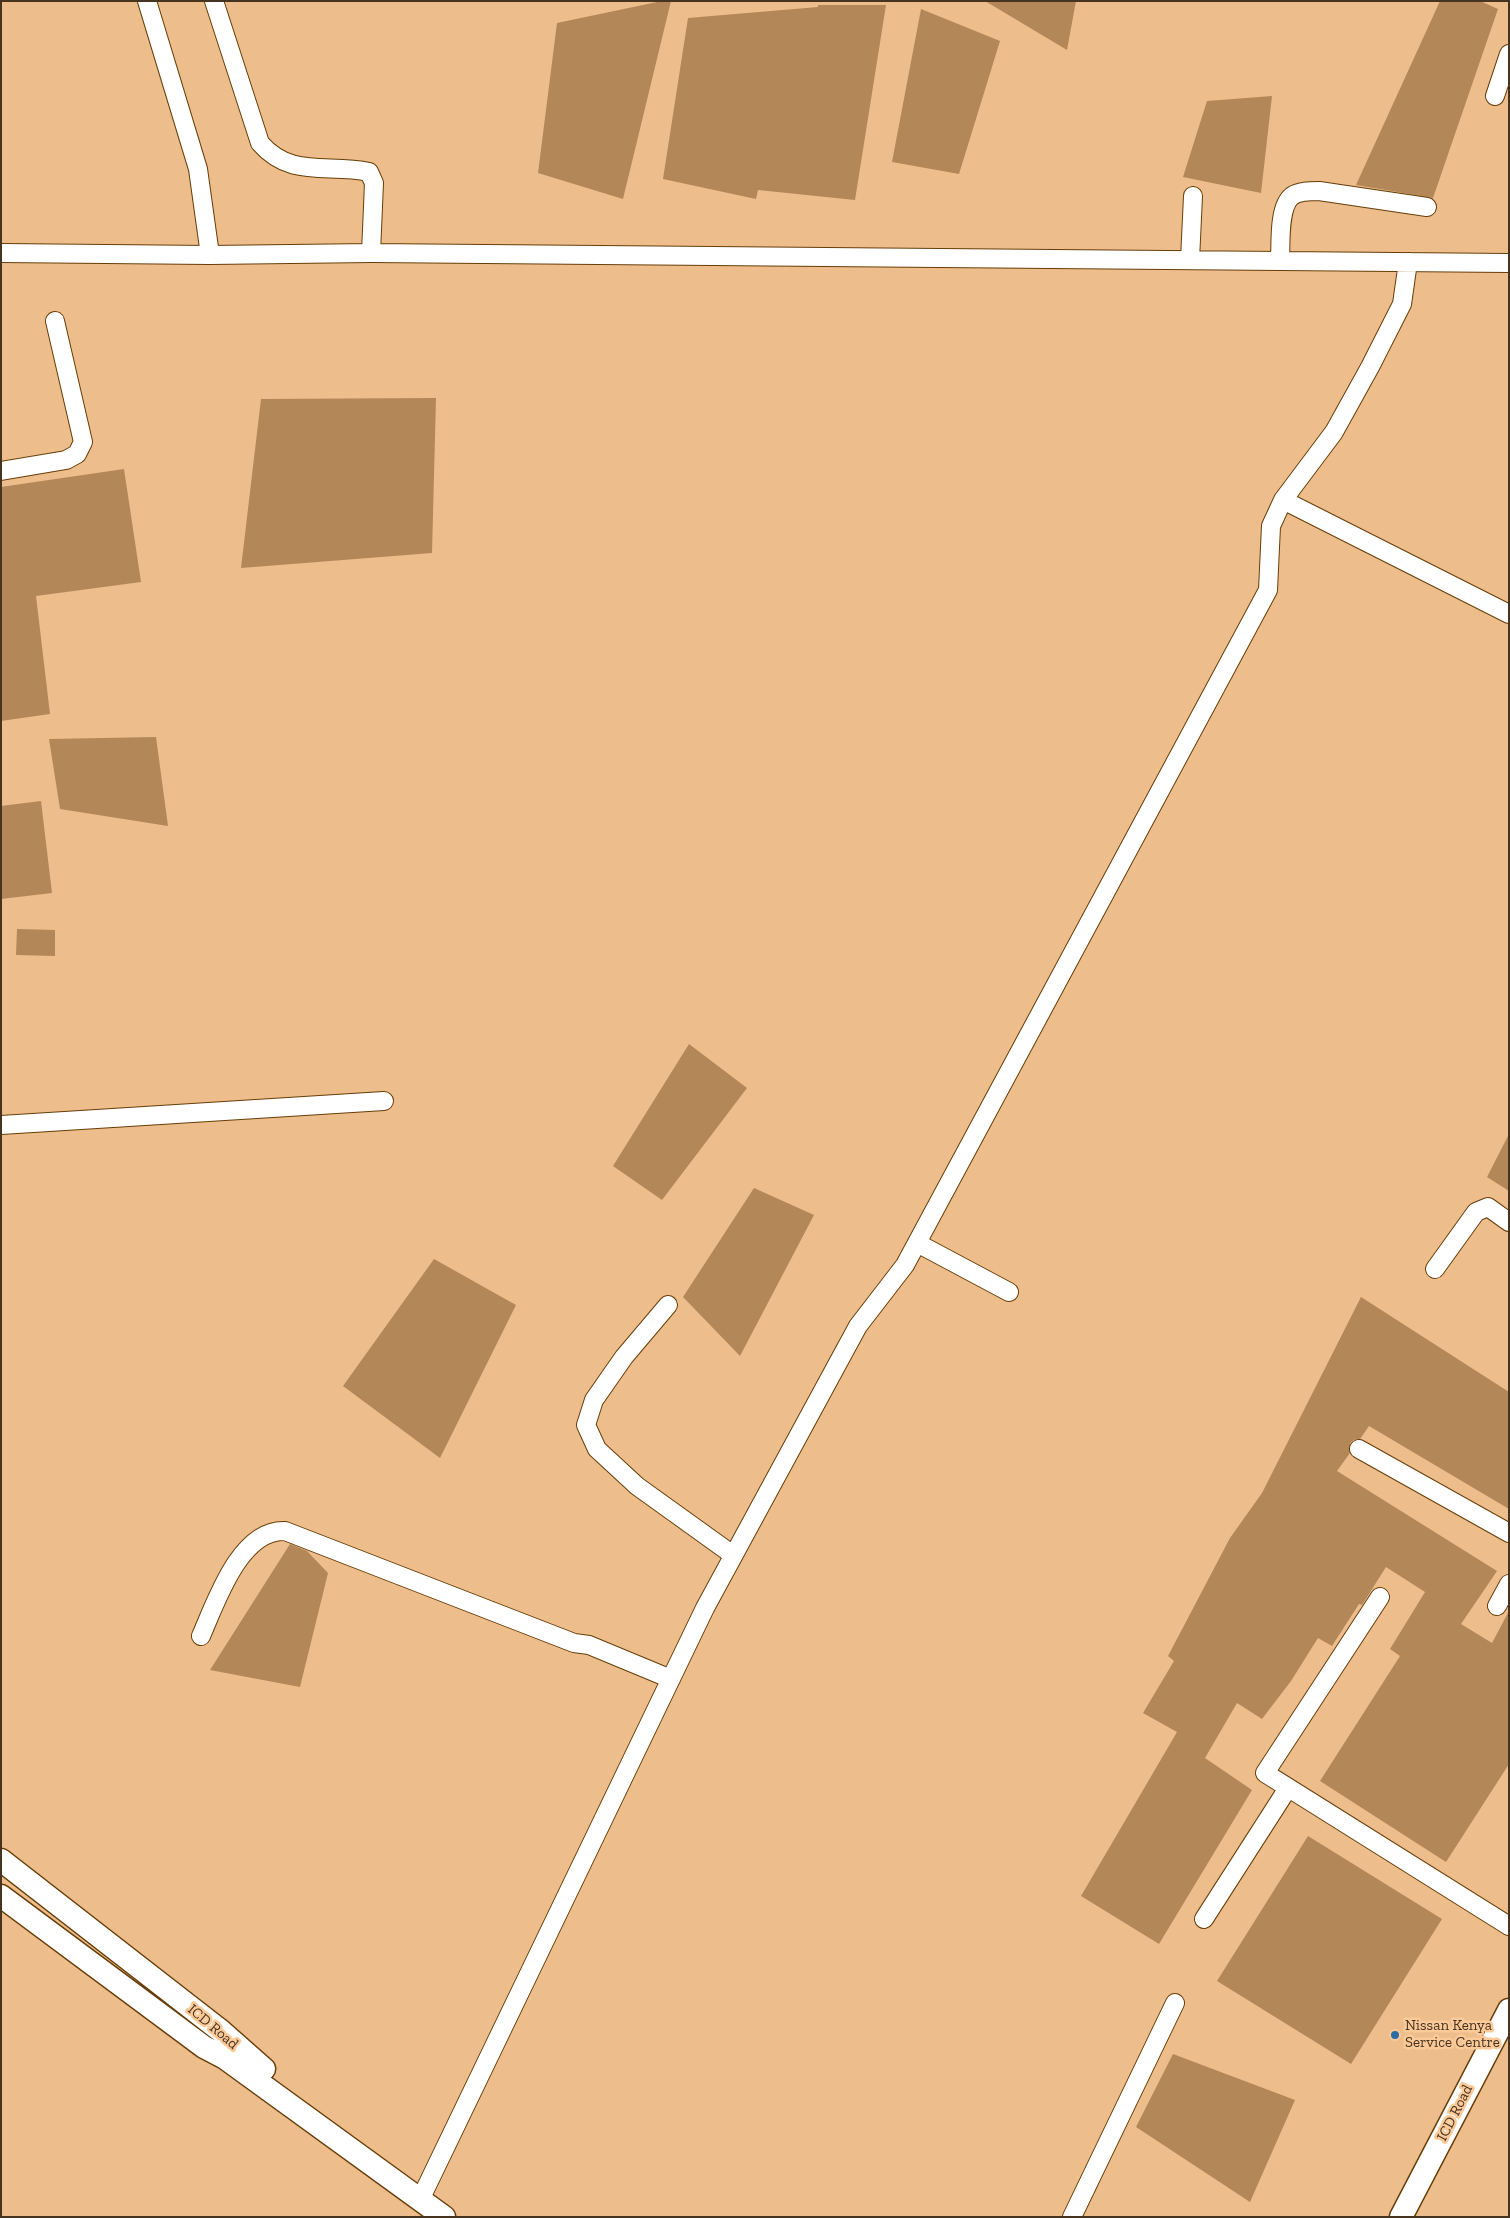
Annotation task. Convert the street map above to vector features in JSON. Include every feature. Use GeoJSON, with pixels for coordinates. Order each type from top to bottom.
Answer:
{"type":"FeatureCollection","features":[{"type":"Feature","properties":{"kind":"main road","name":"ICD Road"},"geometry":{"type":"LineString","coordinates":[[1,1860],[221,2031],[235,2045],[420,2200]]}},
{"type":"Feature","properties":{"kind":"main road","name":"ICD Road"},"geometry":{"type":"LineString","coordinates":[[1,1896],[204,2048],[225,2058],[444,2217]]}},
{"type":"Feature","properties":{"kind":"main road","name":"ICD Road"},"geometry":{"type":"LineString","coordinates":[[1401,2217],[1509,2010]]}},
{"type":"Feature","properties":{"kind":"lane"},"geometry":{"type":"LineString","coordinates":[[147,1],[198,169],[210,255]]}},
{"type":"Feature","properties":{"kind":"lane"},"geometry":{"type":"LineString","coordinates":[[214,1],[260,143],[269,153],[294,166],[356,169],[369,172],[374,183],[371,253]]}},
{"type":"Feature","properties":{"kind":"lane"},"geometry":{"type":"LineString","coordinates":[[1495,96],[1509,54]]}},
{"type":"Feature","properties":{"kind":"lane"},"geometry":{"type":"LineString","coordinates":[[1280,261],[1282,211],[1291,197],[1304,192],[1319,191],[1427,208]]}},
{"type":"Feature","properties":{"kind":"lane"},"geometry":{"type":"LineString","coordinates":[[1190,260],[1193,196]]}},
{"type":"Feature","properties":{"kind":"lane"},"geometry":{"type":"LineString","coordinates":[[1,253],[210,255],[371,253],[1509,263]]}},
{"type":"Feature","properties":{"kind":"lane"},"geometry":{"type":"LineString","coordinates":[[420,2200],[671,1679],[733,1555],[858,1326],[905,1265],[1268,590],[1271,526],[1283,500],[1334,432],[1370,367],[1402,304],[1408,262]]}},
{"type":"Feature","properties":{"kind":"lane"},"geometry":{"type":"LineString","coordinates":[[1,471],[66,460],[77,454],[83,442],[55,321]]}},
{"type":"Feature","properties":{"kind":"lane"},"geometry":{"type":"LineString","coordinates":[[1283,500],[1509,614]]}},
{"type":"Feature","properties":{"kind":"lane"},"geometry":{"type":"LineString","coordinates":[[1,1125],[384,1101]]}},
{"type":"Feature","properties":{"kind":"lane"},"geometry":{"type":"LineString","coordinates":[[1435,1269],[1476,1212],[1488,1208],[1509,1222]]}},
{"type":"Feature","properties":{"kind":"lane"},"geometry":{"type":"LineString","coordinates":[[917,1243],[1009,1292]]}},
{"type":"Feature","properties":{"kind":"lane"},"geometry":{"type":"LineString","coordinates":[[668,1305],[624,1358],[594,1400],[586,1425],[597,1449],[637,1486],[733,1555]]}},
{"type":"Feature","properties":{"kind":"lane"},"geometry":{"type":"LineString","coordinates":[[1360,1449],[1509,1534]]}},
{"type":"Feature","properties":{"kind":"lane"},"geometry":{"type":"LineString","coordinates":[[201,1636],[236,1563],[252,1542],[276,1531],[285,1531],[574,1643],[589,1645],[671,1679]]}},
{"type":"Feature","properties":{"kind":"lane"},"geometry":{"type":"LineString","coordinates":[[1497,1606],[1509,1584]]}},
{"type":"Feature","properties":{"kind":"lane"},"geometry":{"type":"LineString","coordinates":[[1380,1597],[1265,1773],[1509,1926]]}},
{"type":"Feature","properties":{"kind":"lane"},"geometry":{"type":"LineString","coordinates":[[1204,1919],[1288,1788]]}},
{"type":"Feature","properties":{"kind":"lane"},"geometry":{"type":"LineString","coordinates":[[1072,2217],[1175,2002]]}},
{"type":"Feature","properties":{"kind":"building"},"geometry":{"type":"Polygon","coordinates":[[[662,1],[671,1],[623,199],[538,173],[557,23],[662,1]]]}},
{"type":"Feature","properties":{"kind":"building"},"geometry":{"type":"Polygon","coordinates":[[[985,1],[1076,1],[1067,50],[985,1]]]}},
{"type":"Feature","properties":{"kind":"building"},"geometry":{"type":"Polygon","coordinates":[[[1440,1],[1480,1],[1498,9],[1433,198],[1356,185],[1440,1]]]}},
{"type":"Feature","properties":{"kind":"building"},"geometry":{"type":"Polygon","coordinates":[[[818,5],[886,5],[855,200],[758,190],[756,199],[663,179],[688,18],[818,7],[818,5]]]}},
{"type":"Feature","properties":{"kind":"building"},"geometry":{"type":"Polygon","coordinates":[[[921,9],[1000,41],[959,174],[892,162],[921,9]]]}},
{"type":"Feature","properties":{"kind":"building"},"geometry":{"type":"Polygon","coordinates":[[[1272,96],[1261,193],[1183,177],[1207,101],[1272,96]]]}},
{"type":"Feature","properties":{"kind":"building"},"geometry":{"type":"Polygon","coordinates":[[[436,398],[432,553],[241,568],[261,399],[436,398]]]}},
{"type":"Feature","properties":{"kind":"building"},"geometry":{"type":"Polygon","coordinates":[[[124,469],[141,582],[36,596],[50,714],[1,721],[1,487],[124,469]]]}},
{"type":"Feature","properties":{"kind":"building"},"geometry":{"type":"Polygon","coordinates":[[[156,737],[168,826],[60,809],[49,739],[156,737]]]}},
{"type":"Feature","properties":{"kind":"building"},"geometry":{"type":"Polygon","coordinates":[[[41,801],[52,893],[1,899],[1,806],[41,801]]]}},
{"type":"Feature","properties":{"kind":"building"},"geometry":{"type":"Polygon","coordinates":[[[17,929],[55,930],[55,956],[16,955],[17,929]]]}},
{"type":"Feature","properties":{"kind":"building"},"geometry":{"type":"Polygon","coordinates":[[[689,1044],[747,1088],[662,1200],[613,1166],[689,1044]]]}},
{"type":"Feature","properties":{"kind":"building"},"geometry":{"type":"Polygon","coordinates":[[[1509,1134],[1509,1191],[1487,1177],[1509,1134]]]}},
{"type":"Feature","properties":{"kind":"building"},"geometry":{"type":"Polygon","coordinates":[[[754,1188],[814,1215],[740,1356],[683,1297],[754,1188]]]}},
{"type":"Feature","properties":{"kind":"building"},"geometry":{"type":"Polygon","coordinates":[[[434,1259],[516,1305],[440,1458],[343,1386],[434,1259]]]}},
{"type":"Feature","properties":{"kind":"building"},"geometry":{"type":"Polygon","coordinates":[[[1361,1297],[1509,1392],[1509,1509],[1369,1426],[1360,1439],[1350,1443],[1350,1453],[1337,1471],[1497,1571],[1461,1624],[1492,1643],[1509,1611],[1509,1764],[1446,1862],[1320,1781],[1400,1656],[1390,1649],[1425,1592],[1386,1567],[1362,1605],[1359,1604],[1332,1646],[1318,1638],[1291,1681],[1262,1719],[1237,1703],[1205,1758],[1252,1790],[1159,1944],[1081,1896],[1177,1732],[1143,1713],[1174,1661],[1168,1656],[1230,1538],[1262,1493],[1361,1297]]]}},
{"type":"Feature","properties":{"kind":"building"},"geometry":{"type":"Polygon","coordinates":[[[290,1544],[307,1551],[328,1573],[300,1687],[210,1670],[290,1544]]]}},
{"type":"Feature","properties":{"kind":"building"},"geometry":{"type":"Polygon","coordinates":[[[1308,1836],[1442,1919],[1351,2064],[1217,1981],[1308,1836]]]}},
{"type":"Feature","properties":{"kind":"building"},"geometry":{"type":"Polygon","coordinates":[[[1173,2054],[1295,2100],[1250,2202],[1136,2127],[1173,2054]]]}},
{"type":"Feature","properties":{"kind":"place","name":"Nissan Kenya Service Centre"},"geometry":{"type":"Point","coordinates":[1395,2035]}}]}
